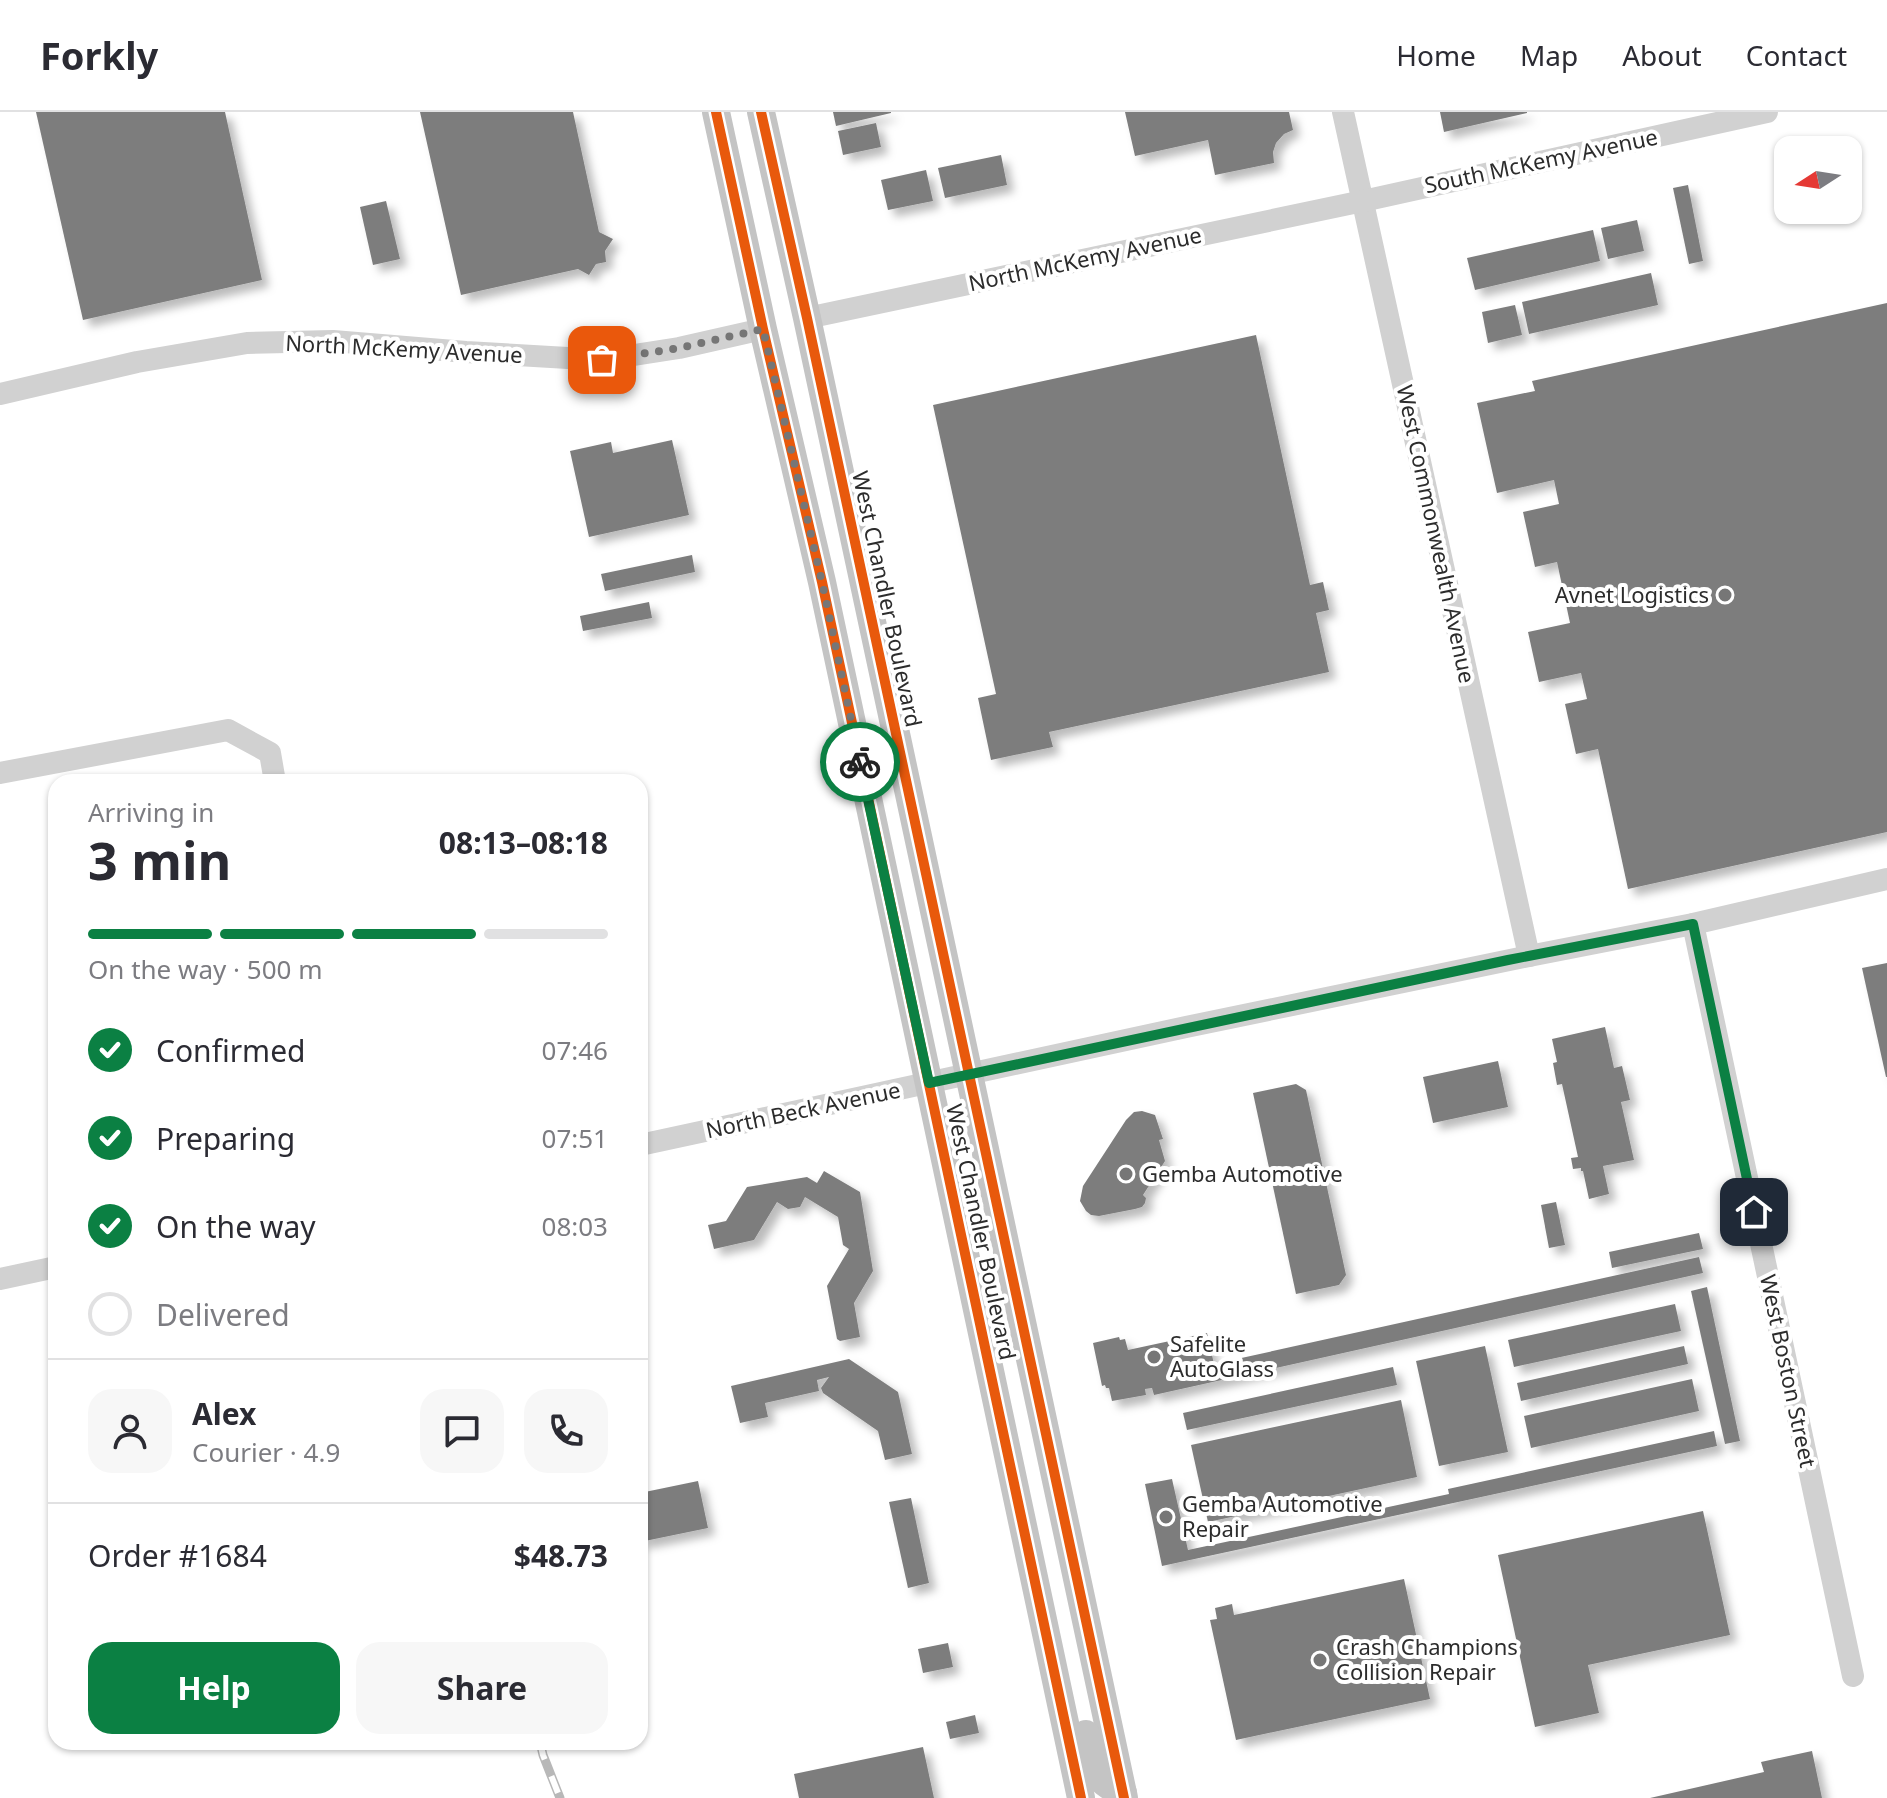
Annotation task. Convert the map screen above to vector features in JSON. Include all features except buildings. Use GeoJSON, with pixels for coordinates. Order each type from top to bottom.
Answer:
{"type":"FeatureCollection","features":[{"type":"Feature","properties":{"kind":"main road","name":"West Chandler Boulevard"},"geometry":{"type":"LineString","coordinates":[[716,112],[822,582],[1081,1798]]}},
{"type":"Feature","properties":{"kind":"main road","name":"West Chandler Boulevard"},"geometry":{"type":"LineString","coordinates":[[761,112],[1123,1796]]}},
{"type":"Feature","properties":{"kind":"main road"},"geometry":{"type":"LineString","coordinates":[[1052,1663],[1076,1685],[1093,1764],[1100,1780],[1123,1796]]}},
{"type":"Feature","properties":{"kind":"street","name":"West Commonwealth Avenue"},"geometry":{"type":"LineString","coordinates":[[1343,112],[1529,956]]}},
{"type":"Feature","properties":{"kind":"street","name":"South McKemy Avenue"},"geometry":{"type":"LineString","coordinates":[[1363,201],[1767,112]]}},
{"type":"Feature","properties":{"kind":"street","name":"North McKemy Avenue"},"geometry":{"type":"LineString","coordinates":[[807,318],[1363,201]]}},
{"type":"Feature","properties":{"kind":"street","name":"North McKemy Avenue"},"geometry":{"type":"LineString","coordinates":[[0,394],[137,362],[247,343],[333,341],[602,360],[679,348],[763,329]]}},
{"type":"Feature","properties":{"kind":"street"},"geometry":{"type":"LineString","coordinates":[[0,773],[228,730],[270,753],[274,774]]}},
{"type":"Feature","properties":{"kind":"street","name":"North Beck Avenue"},"geometry":{"type":"LineString","coordinates":[[648,1143],[1693,924],[1887,879]]}},
{"type":"Feature","properties":{"kind":"street","name":"West Boston Street"},"geometry":{"type":"LineString","coordinates":[[1693,924],[1853,1676]]}},
{"type":"Feature","properties":{"kind":"street"},"geometry":{"type":"LineString","coordinates":[[0,1279],[48,1269]]}},
{"type":"Feature","properties":{"kind":"railway"},"geometry":{"type":"LineString","coordinates":[[542,1750],[560,1798]]}},
{"type":"Feature","properties":{"kind":"cycle path"},"geometry":{"type":"LineString","coordinates":[[716,112],[822,582],[1081,1798]]}},
{"type":"Feature","properties":{"kind":"cycle path"},"geometry":{"type":"LineString","coordinates":[[761,112],[1124,1798]]}},
{"type":"Feature","properties":{"kind":"way so far"},"geometry":{"type":"LineString","coordinates":[[602,360],[679,348],[763,329],[860,762]]}},
{"type":"Feature","properties":{"kind":"place","name":"Avnet Logistics"},"geometry":{"type":"Point","coordinates":[1725,595]}},
{"type":"Feature","properties":{"kind":"place","name":"Gemba Automotive"},"geometry":{"type":"Point","coordinates":[1126,1174]}},
{"type":"Feature","properties":{"kind":"place","name":"Safelite AutoGlass"},"geometry":{"type":"Point","coordinates":[1154,1357]}},
{"type":"Feature","properties":{"kind":"place","name":"Gemba Automotive Repair"},"geometry":{"type":"Point","coordinates":[1166,1517]}},
{"type":"Feature","properties":{"kind":"place","name":"Crash Champions Collision Repair"},"geometry":{"type":"Point","coordinates":[1320,1660]}},
{"type":"Feature","properties":{"kind":"route"},"geometry":{"type":"LineString","coordinates":[[860,762],[929,1083],[1186,1027],[1693,924],[1754,1212]]}}]}
